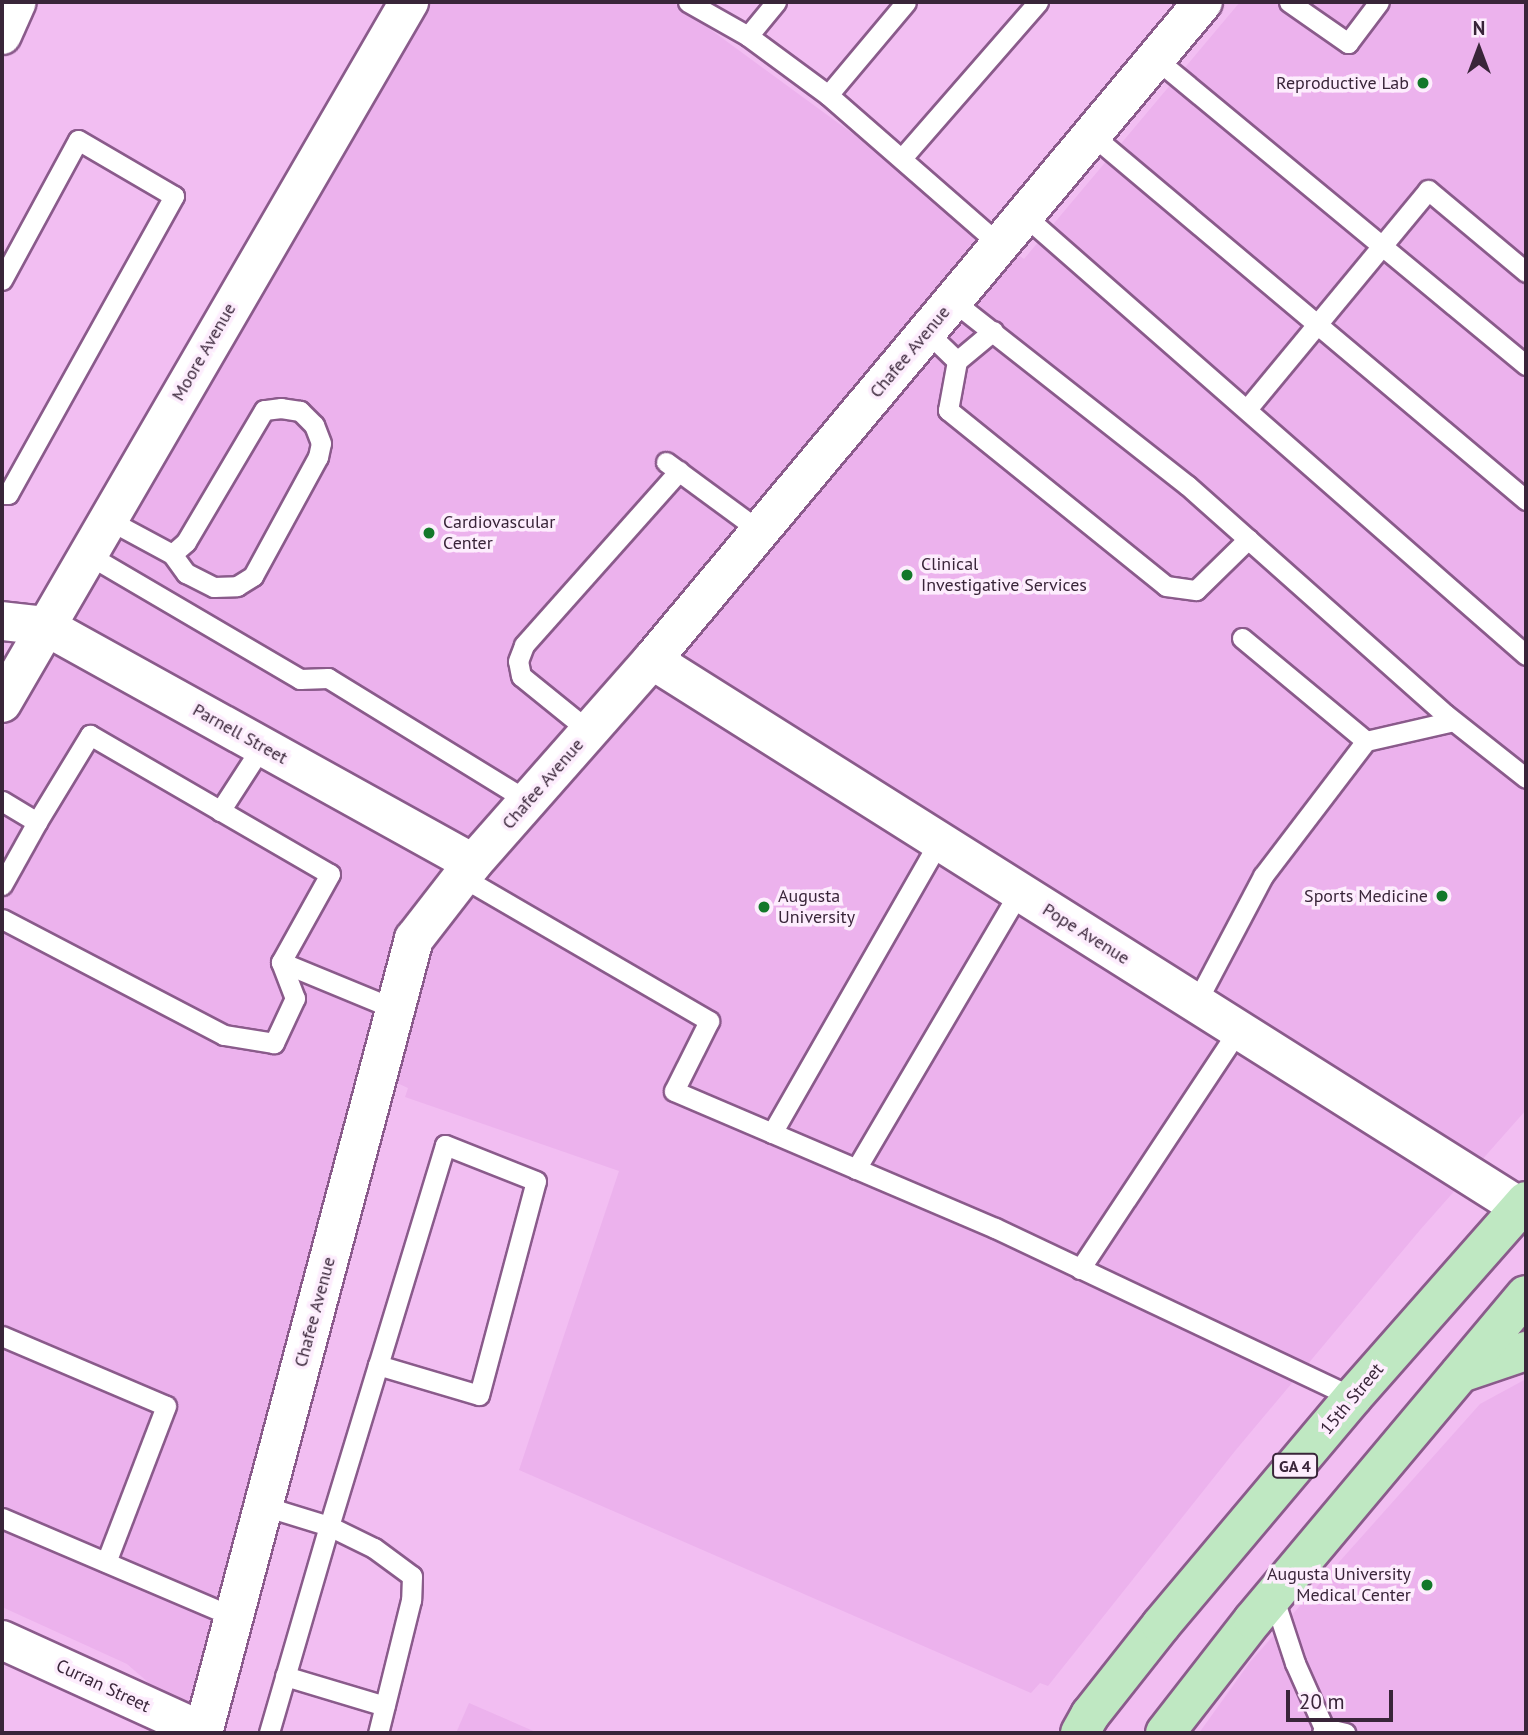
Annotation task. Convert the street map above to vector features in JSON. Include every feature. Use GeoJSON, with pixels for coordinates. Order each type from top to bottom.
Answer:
{"type":"FeatureCollection","features":[{"type":"Feature","properties":{"kind":"main road","name":"15th Street"},"geometry":{"type":"LineString","coordinates":[[1080,1733],[1090,1715],[1161,1625],[1353,1397],[1524,1206]]}},
{"type":"Feature","properties":{"kind":"main road"},"geometry":{"type":"LineString","coordinates":[[1165,1733],[1273,1596],[1526,1294]]}},
{"type":"Feature","properties":{"kind":"main road"},"geometry":{"type":"LineString","coordinates":[[1459,1374],[1526,1351]]}},
{"type":"Feature","properties":{"kind":"street","name":"Moore Avenue"},"geometry":{"type":"LineString","coordinates":[[2,703],[409,2]]}},
{"type":"Feature","properties":{"kind":"street","name":"Chafee Avenue"},"geometry":{"type":"LineString","coordinates":[[204,1732],[414,939],[468,870],[652,660],[1203,2]]}},
{"type":"Feature","properties":{"kind":"street","name":"Parnell Street"},"geometry":{"type":"LineString","coordinates":[[2,621],[45,626],[262,746],[468,870]]}},
{"type":"Feature","properties":{"kind":"street","name":"Pope Avenue"},"geometry":{"type":"LineString","coordinates":[[652,660],[1238,1030],[1524,1206]]}},
{"type":"Feature","properties":{"kind":"street","name":"Curran Street"},"geometry":{"type":"LineString","coordinates":[[2,1640],[204,1732]]}},
{"type":"Feature","properties":{"kind":"lane"},"geometry":{"type":"LineString","coordinates":[[688,2],[748,36],[828,95],[1000,245]]}},
{"type":"Feature","properties":{"kind":"lane"},"geometry":{"type":"LineString","coordinates":[[828,95],[906,2]]}},
{"type":"Feature","properties":{"kind":"lane"},"geometry":{"type":"LineString","coordinates":[[902,159],[1038,2]]}},
{"type":"Feature","properties":{"kind":"lane"},"geometry":{"type":"LineString","coordinates":[[1289,2],[1348,43],[1379,2]]}},
{"type":"Feature","properties":{"kind":"lane"},"geometry":{"type":"LineString","coordinates":[[748,36],[774,3]]}},
{"type":"Feature","properties":{"kind":"lane"},"geometry":{"type":"LineString","coordinates":[[1156,59],[1526,365]]}},
{"type":"Feature","properties":{"kind":"lane"},"geometry":{"type":"LineString","coordinates":[[1092,135],[1526,500]]}},
{"type":"Feature","properties":{"kind":"lane"},"geometry":{"type":"LineString","coordinates":[[2,280],[78,140],[174,196],[8,494],[2,494]]}},
{"type":"Feature","properties":{"kind":"lane"},"geometry":{"type":"LineString","coordinates":[[1247,409],[1428,190],[1526,272]]}},
{"type":"Feature","properties":{"kind":"lane"},"geometry":{"type":"LineString","coordinates":[[1025,216],[1526,655]]}},
{"type":"Feature","properties":{"kind":"lane"},"geometry":{"type":"LineString","coordinates":[[953,301],[1186,485],[1453,721],[1526,778]]}},
{"type":"Feature","properties":{"kind":"lane"},"geometry":{"type":"LineString","coordinates":[[993,331],[957,362],[948,410],[1166,586],[1196,590],[1248,539]]}},
{"type":"Feature","properties":{"kind":"lane"},"geometry":{"type":"LineString","coordinates":[[927,332],[957,362]]}},
{"type":"Feature","properties":{"kind":"lane"},"geometry":{"type":"LineString","coordinates":[[107,519],[172,554],[186,573],[214,587],[237,586],[253,576],[318,457],[321,443],[314,425],[300,411],[281,408],[264,410],[186,542],[172,554]]}},
{"type":"Feature","properties":{"kind":"lane"},"geometry":{"type":"LineString","coordinates":[[589,731],[521,676],[518,661],[524,645],[672,467],[760,531]]}},
{"type":"Feature","properties":{"kind":"lane"},"geometry":{"type":"LineString","coordinates":[[87,554],[300,679],[328,678],[528,801]]}},
{"type":"Feature","properties":{"kind":"lane"},"geometry":{"type":"LineString","coordinates":[[1242,638],[1366,741]]}},
{"type":"Feature","properties":{"kind":"lane"},"geometry":{"type":"LineString","coordinates":[[1196,1003],[1263,876],[1366,741],[1453,721]]}},
{"type":"Feature","properties":{"kind":"lane"},"geometry":{"type":"LineString","coordinates":[[2,885],[90,735],[330,874],[281,962]]}},
{"type":"Feature","properties":{"kind":"lane"},"geometry":{"type":"LineString","coordinates":[[220,811],[262,746]]}},
{"type":"Feature","properties":{"kind":"lane"},"geometry":{"type":"LineString","coordinates":[[2,801],[37,822]]}},
{"type":"Feature","properties":{"kind":"lane"},"geometry":{"type":"LineString","coordinates":[[772,1133],[939,841]]}},
{"type":"Feature","properties":{"kind":"lane"},"geometry":{"type":"LineString","coordinates":[[468,870],[709,1021],[674,1091],[995,1228],[1353,1397]]}},
{"type":"Feature","properties":{"kind":"lane"},"geometry":{"type":"LineString","coordinates":[[856,1169],[1019,892]]}},
{"type":"Feature","properties":{"kind":"lane"},"geometry":{"type":"LineString","coordinates":[[2,919],[224,1035],[274,1042],[295,998],[281,962]]}},
{"type":"Feature","properties":{"kind":"lane"},"geometry":{"type":"LineString","coordinates":[[281,962],[395,1009]]}},
{"type":"Feature","properties":{"kind":"lane"},"geometry":{"type":"LineString","coordinates":[[1080,1269],[1238,1030]]}},
{"type":"Feature","properties":{"kind":"lane"},"geometry":{"type":"LineString","coordinates":[[269,1733],[329,1526],[378,1365],[445,1145],[536,1181],[479,1395],[378,1365]]}},
{"type":"Feature","properties":{"kind":"lane"},"geometry":{"type":"LineString","coordinates":[[2,1336],[166,1406],[106,1562]]}},
{"type":"Feature","properties":{"kind":"lane"},"geometry":{"type":"LineString","coordinates":[[264,1506],[329,1526],[374,1548],[412,1576],[411,1600],[378,1733]]}},
{"type":"Feature","properties":{"kind":"lane"},"geometry":{"type":"LineString","coordinates":[[2,1518],[234,1617]]}},
{"type":"Feature","properties":{"kind":"lane"},"geometry":{"type":"LineString","coordinates":[[1273,1596],[1295,1663],[1323,1731],[1345,1733]]}},
{"type":"Feature","properties":{"kind":"lane"},"geometry":{"type":"LineString","coordinates":[[285,1676],[385,1706]]}},
{"type":"Feature","properties":{"kind":"shaded area","name":"Augusta University"},"geometry":{"type":"Polygon","coordinates":[[[423,2],[673,2],[1024,259],[1240,2],[1526,2],[1526,1110],[1420,1230],[1235,1451],[1048,1686],[1040,1683],[1031,1693],[519,1470],[619,1171],[405,1097],[408,1088],[397,1083],[207,1733],[154,1733],[165,1697],[127,1664],[2,1607],[2,732],[71,605],[423,2]]]}},
{"type":"Feature","properties":{"kind":"shaded area","name":"Augusta University Medical Center"},"geometry":{"type":"Polygon","coordinates":[[[1526,1379],[1526,1733],[1199,1733],[1250,1662],[1480,1404],[1526,1379]]]}},
{"type":"Feature","properties":{"kind":"shaded area"},"geometry":{"type":"Polygon","coordinates":[[[469,1703],[538,1733],[456,1733],[469,1703]]]}},
{"type":"Feature","properties":{"kind":"place","name":"Reproductive Lab"},"geometry":{"type":"Point","coordinates":[1423,83]}},
{"type":"Feature","properties":{"kind":"place","name":"Cardiovascular Center"},"geometry":{"type":"Point","coordinates":[429,533]}},
{"type":"Feature","properties":{"kind":"place","name":"Clinical Investigative Services"},"geometry":{"type":"Point","coordinates":[907,575]}},
{"type":"Feature","properties":{"kind":"place","name":"Sports Medicine"},"geometry":{"type":"Point","coordinates":[1442,896]}},
{"type":"Feature","properties":{"kind":"place","name":"Augusta University"},"geometry":{"type":"Point","coordinates":[764,907]}},
{"type":"Feature","properties":{"kind":"place","name":"Augusta University Medical Center"},"geometry":{"type":"Point","coordinates":[1427,1585]}}]}
